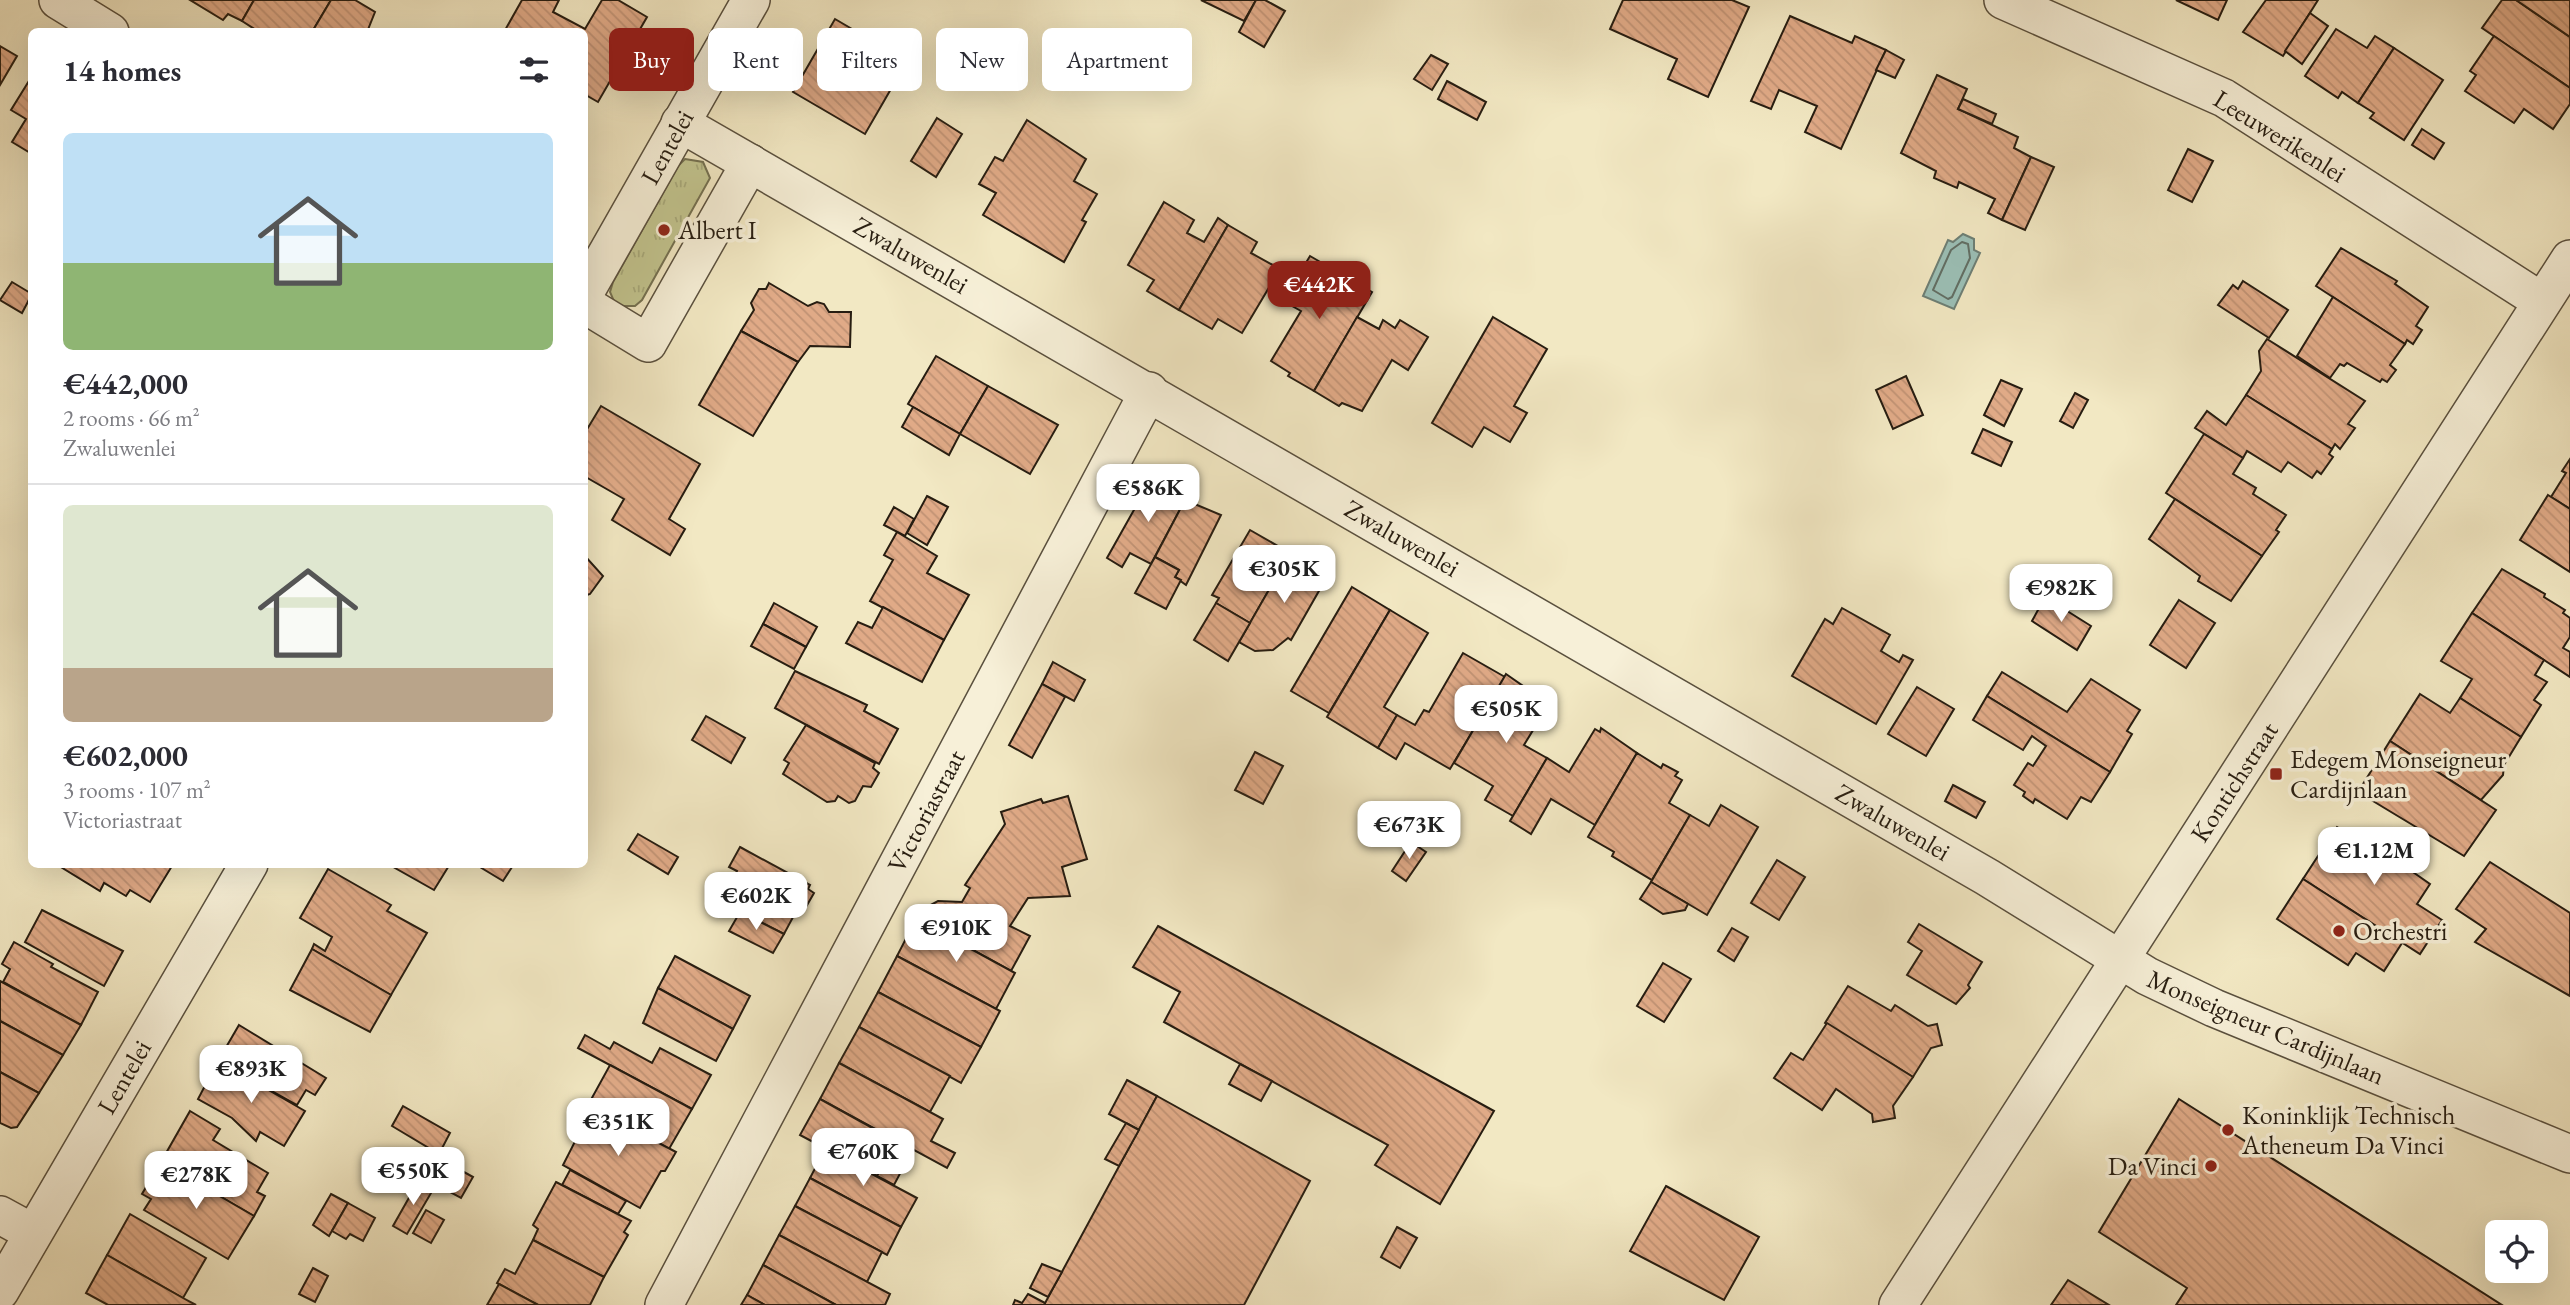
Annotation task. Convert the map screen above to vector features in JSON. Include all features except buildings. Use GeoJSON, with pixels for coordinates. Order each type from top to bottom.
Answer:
{"type":"FeatureCollection","features":[{"type":"Feature","properties":{"kind":"street"},"geometry":{"type":"LineString","coordinates":[[58,0],[104,28]]}},
{"type":"Feature","properties":{"kind":"street","name":"Lentelei"},"geometry":{"type":"LineString","coordinates":[[588,287],[751,0]]}},
{"type":"Feature","properties":{"kind":"street","name":"Leeuwerikenlei"},"geometry":{"type":"LineString","coordinates":[[2003,0],[2224,98],[2541,301]]}},
{"type":"Feature","properties":{"kind":"street","name":"Zwaluwenlei"},"geometry":{"type":"LineString","coordinates":[[680,123],[1149,391],[1987,877],[2119,961]]}},
{"type":"Feature","properties":{"kind":"street"},"geometry":{"type":"LineString","coordinates":[[588,306],[648,343],[750,163]]}},
{"type":"Feature","properties":{"kind":"street","name":"Kontichstraat"},"geometry":{"type":"LineString","coordinates":[[1898,1305],[2541,301],[2570,260]]}},
{"type":"Feature","properties":{"kind":"street","name":"Victoriastraat"},"geometry":{"type":"LineString","coordinates":[[664,1305],[1149,391]]}},
{"type":"Feature","properties":{"kind":"street","name":"Lentelei"},"geometry":{"type":"LineString","coordinates":[[0,1291],[248,868]]}},
{"type":"Feature","properties":{"kind":"street","name":"Monseigneur Cardijnlaan"},"geometry":{"type":"LineString","coordinates":[[2119,961],[2214,1008],[2570,1154]]}},
{"type":"Feature","properties":{"kind":"street"},"geometry":{"type":"LineString","coordinates":[[0,1215],[33,1233]]}},
{"type":"Feature","properties":{"kind":"green space"},"geometry":{"type":"Polygon","coordinates":[[[685,159],[703,162],[710,178],[642,300],[635,306],[616,306],[610,292],[613,282],[678,166],[685,159]]]}},
{"type":"Feature","properties":{"kind":"water"},"geometry":{"type":"Polygon","coordinates":[[[1963,234],[1974,239],[1974,250],[1980,253],[1954,309],[1923,296],[1948,240],[1953,242],[1963,234]]]}},
{"type":"Feature","properties":{"kind":"place","name":"Albert I"},"geometry":{"type":"Point","coordinates":[664,230]}},
{"type":"Feature","properties":{"kind":"place","name":"Edegem Monseigneur Cardijnlaan"},"geometry":{"type":"Point","coordinates":[2276,774]}},
{"type":"Feature","properties":{"kind":"place","name":"Orchestri"},"geometry":{"type":"Point","coordinates":[2339,931]}},
{"type":"Feature","properties":{"kind":"place","name":"Koninklijk Technisch Atheneum Da Vinci"},"geometry":{"type":"Point","coordinates":[2228,1130]}},
{"type":"Feature","properties":{"kind":"place","name":"Da Vinci"},"geometry":{"type":"Point","coordinates":[2211,1166]}}]}
